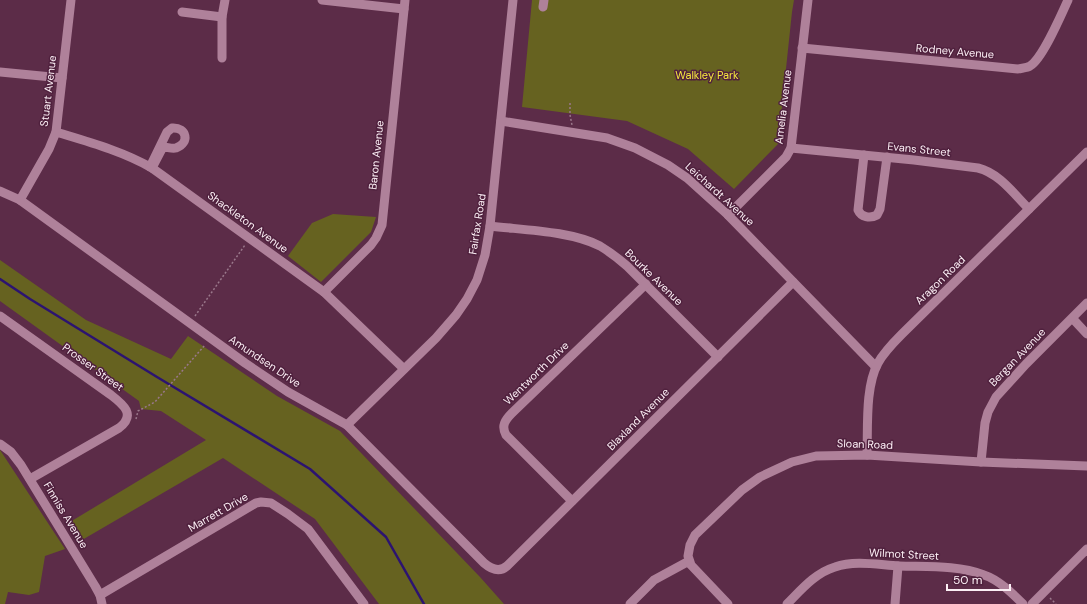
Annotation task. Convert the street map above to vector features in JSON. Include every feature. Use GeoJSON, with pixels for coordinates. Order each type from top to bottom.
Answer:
{"type":"FeatureCollection","features":[{"type":"Feature","properties":{"kind":"street","name":"Stuart Avenue"},"geometry":{"type":"LineString","coordinates":[[20,200],[49,149],[56,132],[71,0]]}},
{"type":"Feature","properties":{"kind":"street"},"geometry":{"type":"LineString","coordinates":[[222,58],[222,17],[225,0]]}},
{"type":"Feature","properties":{"kind":"street"},"geometry":{"type":"LineString","coordinates":[[322,0],[404,4]]}},
{"type":"Feature","properties":{"kind":"street","name":"Fairfax Road"},"geometry":{"type":"LineString","coordinates":[[347,425],[445,329],[467,299],[481,270],[490,226],[513,0]]}},
{"type":"Feature","properties":{"kind":"street","name":"Amelia Avenue"},"geometry":{"type":"LineString","coordinates":[[728,215],[786,157],[791,148],[808,0]]}},
{"type":"Feature","properties":{"kind":"street","name":"Rodney Avenue"},"geometry":{"type":"LineString","coordinates":[[802,48],[1018,68],[1030,66],[1038,58],[1068,0]]}},
{"type":"Feature","properties":{"kind":"street","name":"Baron Avenue"},"geometry":{"type":"LineString","coordinates":[[324,292],[371,245],[382,225],[404,4]]}},
{"type":"Feature","properties":{"kind":"street"},"geometry":{"type":"LineString","coordinates":[[182,12],[222,17]]}},
{"type":"Feature","properties":{"kind":"street"},"geometry":{"type":"LineString","coordinates":[[0,72],[62,78]]}},
{"type":"Feature","properties":{"kind":"street","name":"Leichardt Avenue"},"geometry":{"type":"LineString","coordinates":[[501,122],[574,132],[620,142],[652,156],[687,178],[728,215],[876,367]]}},
{"type":"Feature","properties":{"kind":"street"},"geometry":{"type":"LineString","coordinates":[[172,128],[181,130],[186,137],[184,142],[176,148],[163,147],[151,167],[167,132],[172,128]]}},
{"type":"Feature","properties":{"kind":"street","name":"Shackleton Avenue"},"geometry":{"type":"LineString","coordinates":[[56,132],[111,149],[151,167],[324,292],[404,370]]}},
{"type":"Feature","properties":{"kind":"street","name":"Evans Street"},"geometry":{"type":"LineString","coordinates":[[791,148],[888,157],[982,169],[997,178],[1029,209]]}},
{"type":"Feature","properties":{"kind":"street","name":"Aragon Road"},"geometry":{"type":"LineString","coordinates":[[867,455],[870,392],[876,367],[888,349],[1087,152]]}},
{"type":"Feature","properties":{"kind":"street"},"geometry":{"type":"LineString","coordinates":[[864,155],[858,210],[863,216],[870,217],[877,215],[880,209],[888,157]]}},
{"type":"Feature","properties":{"kind":"street","name":"Amundsen Drive"},"geometry":{"type":"LineString","coordinates":[[0,191],[20,200],[190,324],[276,384],[347,425],[484,563],[498,570]]}},
{"type":"Feature","properties":{"kind":"street","name":"Bourke Avenue"},"geometry":{"type":"LineString","coordinates":[[490,226],[563,235],[591,242],[599,246],[618,258],[718,356]]}},
{"type":"Feature","properties":{"kind":"street","name":"Blaxland Avenue"},"geometry":{"type":"LineString","coordinates":[[498,570],[507,566],[793,282]]}},
{"type":"Feature","properties":{"kind":"street","name":"Wentworth Drive"},"geometry":{"type":"LineString","coordinates":[[572,501],[506,435],[504,431],[504,423],[512,413],[646,284]]}},
{"type":"Feature","properties":{"kind":"street","name":"Bergan Avenue"},"geometry":{"type":"LineString","coordinates":[[981,462],[985,423],[988,412],[996,396],[1087,304]]}},
{"type":"Feature","properties":{"kind":"street","name":"Prosser Street"},"geometry":{"type":"LineString","coordinates":[[0,316],[111,395],[125,407],[127,414],[124,423],[118,428],[30,480]]}},
{"type":"Feature","properties":{"kind":"street"},"geometry":{"type":"LineString","coordinates":[[1072,319],[1087,334]]}},
{"type":"Feature","properties":{"kind":"street","name":"Finniss Avenue"},"geometry":{"type":"LineString","coordinates":[[0,444],[11,452],[21,465],[101,599]]}},
{"type":"Feature","properties":{"kind":"street","name":"Sloan Road"},"geometry":{"type":"LineString","coordinates":[[689,561],[690,545],[696,535],[742,490],[760,477],[781,466],[802,458],[827,455],[867,455],[981,462],[1087,466]]}},
{"type":"Feature","properties":{"kind":"street","name":"Marrett Drive"},"geometry":{"type":"LineString","coordinates":[[101,599],[256,503],[261,502],[271,503],[308,530],[364,604]]}},
{"type":"Feature","properties":{"kind":"street"},"geometry":{"type":"LineString","coordinates":[[1032,604],[1087,549]]}},
{"type":"Feature","properties":{"kind":"street"},"geometry":{"type":"LineString","coordinates":[[630,604],[654,580],[689,561],[691,565],[728,604]]}},
{"type":"Feature","properties":{"kind":"street","name":"Wilmot Street"},"geometry":{"type":"LineString","coordinates":[[787,604],[812,580],[822,573],[835,567],[853,564],[941,568],[975,572],[985,575],[1004,587],[1023,604]]}},
{"type":"Feature","properties":{"kind":"street"},"geometry":{"type":"LineString","coordinates":[[895,604],[898,566]]}},
{"type":"Feature","properties":{"kind":"path"},"geometry":{"type":"LineString","coordinates":[[570,103],[570,115],[574,132]]}},
{"type":"Feature","properties":{"kind":"path"},"geometry":{"type":"LineString","coordinates":[[190,324],[250,238]]}},
{"type":"Feature","properties":{"kind":"path"},"geometry":{"type":"LineString","coordinates":[[136,422],[138,411],[155,402],[206,345]]}},
{"type":"Feature","properties":{"kind":"green space","name":"Walkley Park"},"geometry":{"type":"Polygon","coordinates":[[[532,0],[794,0],[778,144],[734,189],[688,149],[627,121],[522,107],[532,0]]]}},
{"type":"Feature","properties":{"kind":"green space"},"geometry":{"type":"Polygon","coordinates":[[[333,214],[376,217],[371,232],[321,282],[288,256],[312,223],[333,214]]]}},
{"type":"Feature","properties":{"kind":"green space"},"geometry":{"type":"Polygon","coordinates":[[[0,260],[86,320],[171,359],[188,336],[277,396],[340,431],[504,604],[379,604],[315,519],[223,458],[82,540],[70,522],[206,440],[161,411],[141,409],[139,401],[0,301],[0,260]]]}},
{"type":"Feature","properties":{"kind":"green space"},"geometry":{"type":"Polygon","coordinates":[[[0,450],[65,549],[45,556],[39,592],[29,595],[8,592],[5,604],[0,604],[0,450]]]}},
{"type":"Feature","properties":{"kind":"waterway"},"geometry":{"type":"LineString","coordinates":[[0,279],[157,377],[310,469],[386,537],[424,604]]}}]}
